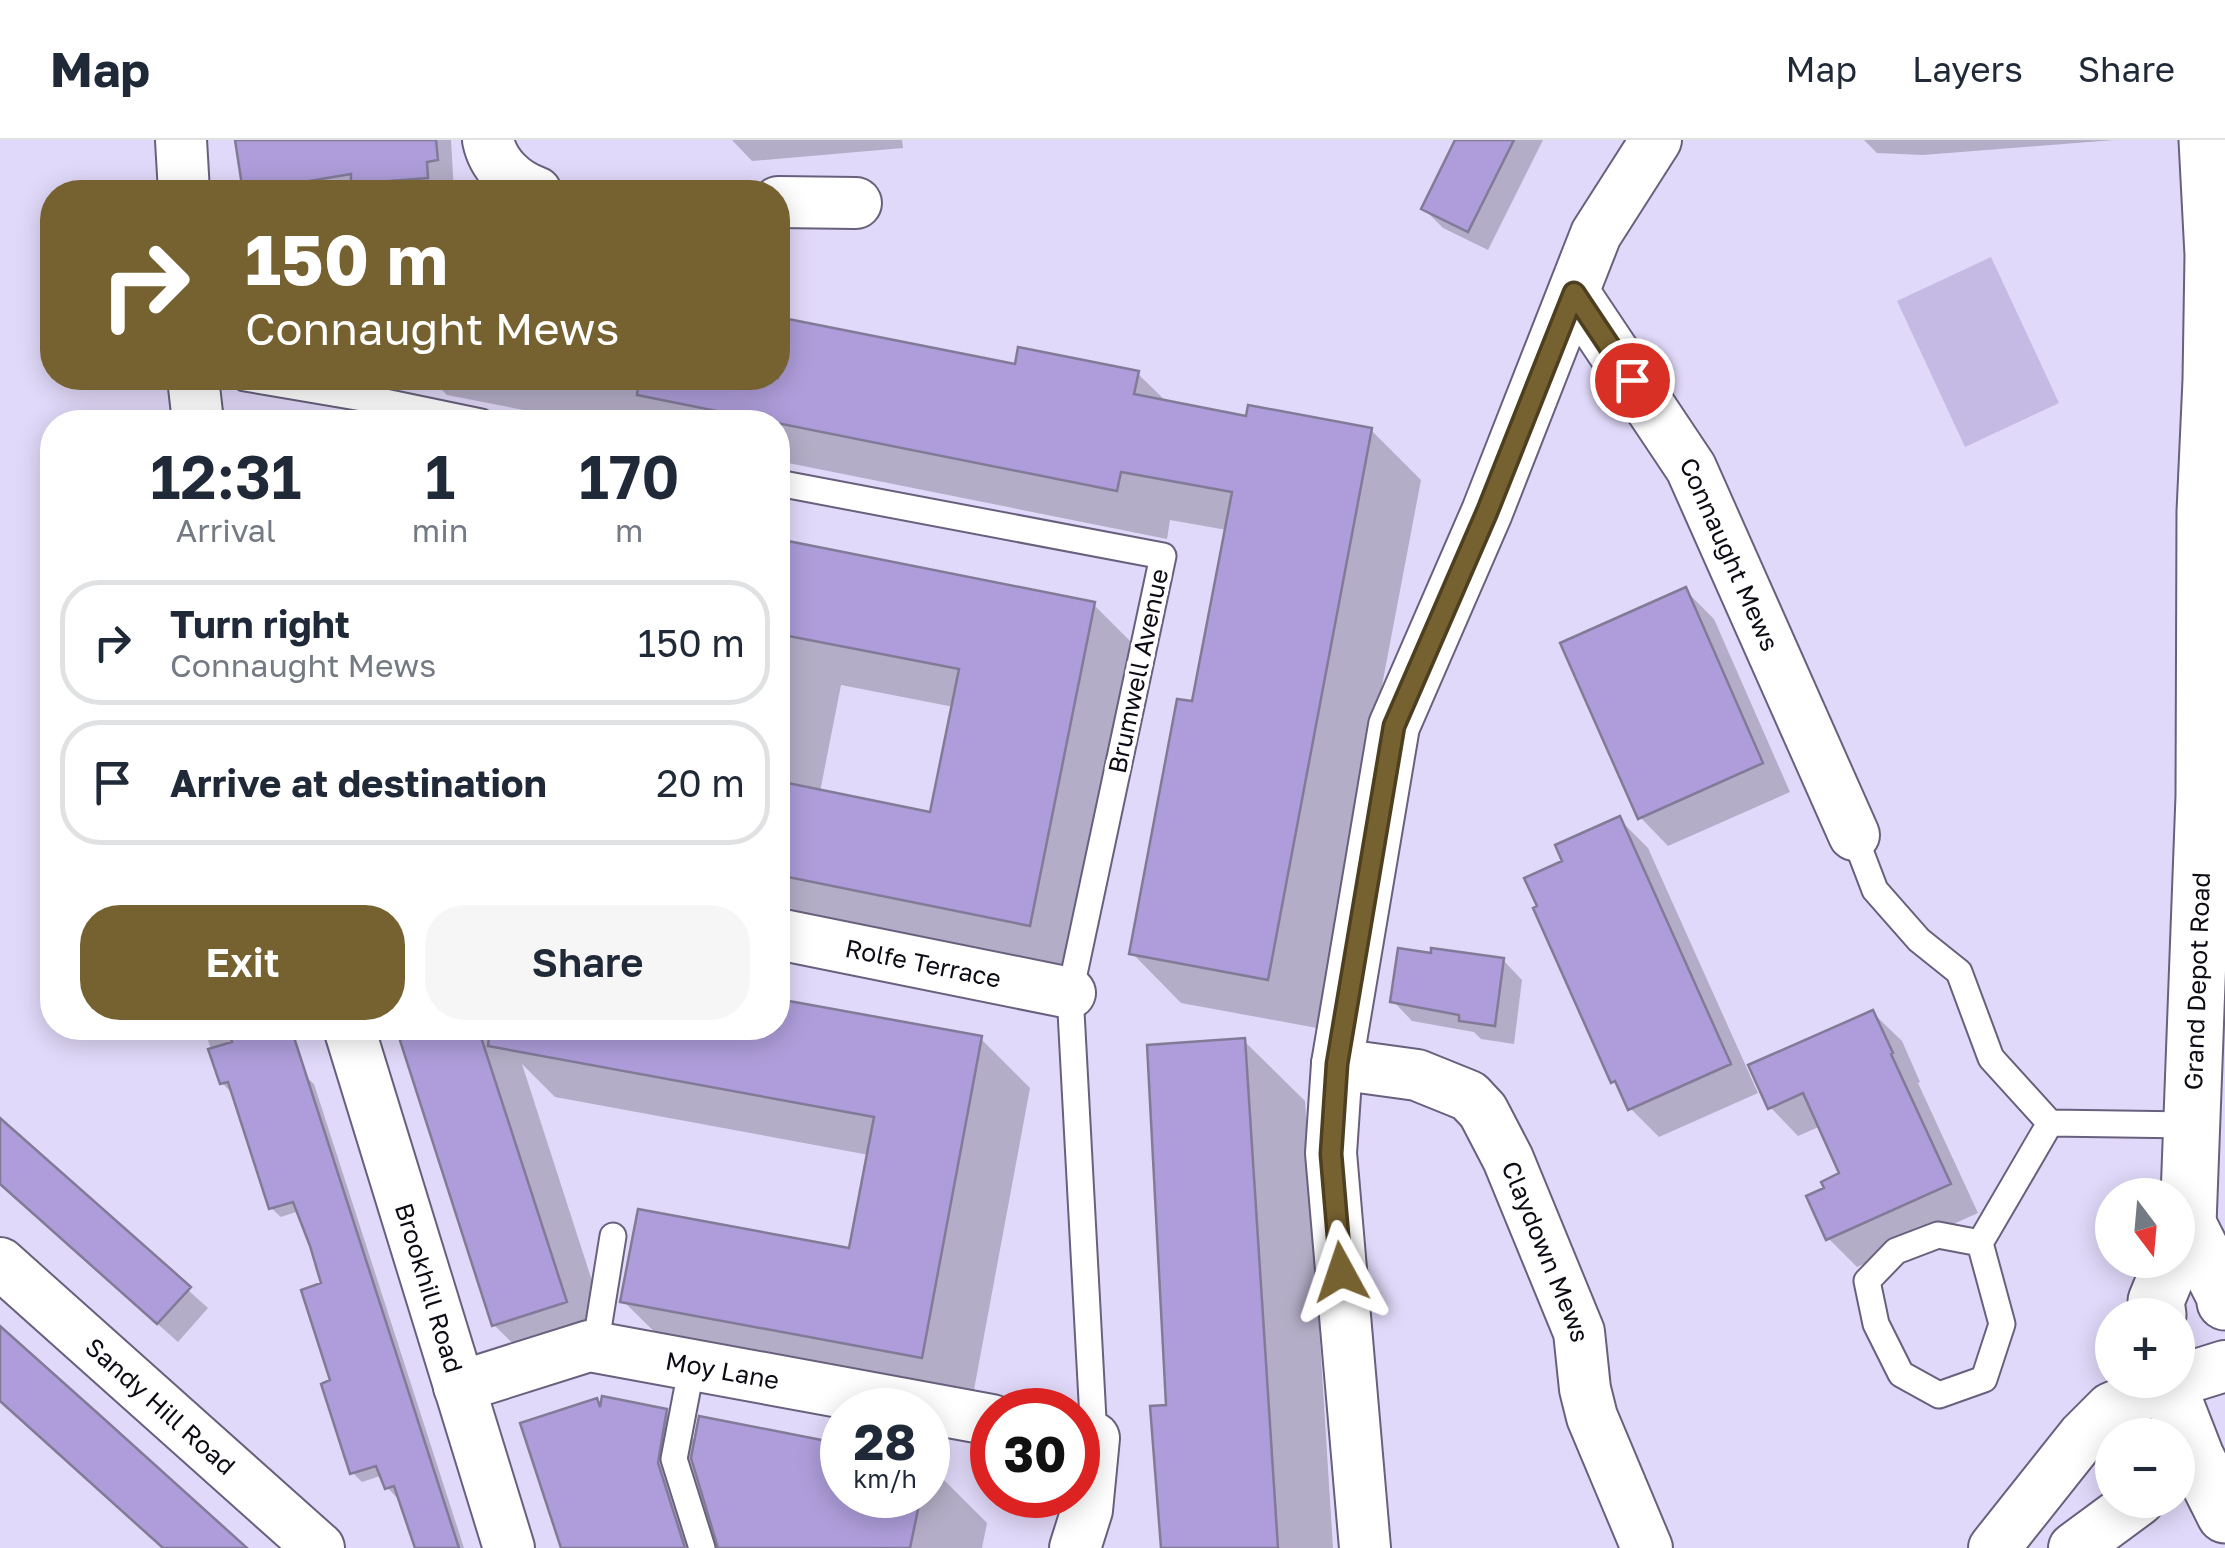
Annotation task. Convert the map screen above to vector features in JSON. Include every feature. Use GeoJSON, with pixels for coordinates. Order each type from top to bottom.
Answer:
{"type":"FeatureCollection","features":[{"type":"Feature","properties":{"kind":"highway","name":"Grand Depot Road"},"geometry":{"type":"LineString","coordinates":[[2186,1178],[2204,796],[2205,512],[2213,255],[2206,140]]}},
{"type":"Feature","properties":{"kind":"highway","name":"Grand Depot Road"},"geometry":{"type":"LineString","coordinates":[[2195,1263],[2225,1302]]}},
{"type":"Feature","properties":{"kind":"highway"},"geometry":{"type":"LineString","coordinates":[[2173,1398],[2225,1515]]}},
{"type":"Feature","properties":{"kind":"street"},"geometry":{"type":"LineString","coordinates":[[181,140],[183,180]]}},
{"type":"Feature","properties":{"kind":"street"},"geometry":{"type":"LineString","coordinates":[[488,140],[490,153],[513,180]]}},
{"type":"Feature","properties":{"kind":"street"},"geometry":{"type":"LineString","coordinates":[[1364,1548],[1331,1154],[1337,1064],[1394,726],[1487,512],[1596,234],[1656,140]]}},
{"type":"Feature","properties":{"kind":"street"},"geometry":{"type":"LineString","coordinates":[[790,202],[856,203]]}},
{"type":"Feature","properties":{"kind":"street","name":"Connaught Mews"},"geometry":{"type":"LineString","coordinates":[[1574,293],[1691,468],[1854,834]]}},
{"type":"Feature","properties":{"kind":"street","name":"Rolfe Terrace"},"geometry":{"type":"LineString","coordinates":[[790,936],[1070,993]]}},
{"type":"Feature","properties":{"kind":"street","name":"Brookhill Road"},"geometry":{"type":"LineString","coordinates":[[352,1040],[509,1548]]}},
{"type":"Feature","properties":{"kind":"street","name":"Claydown Mews"},"geometry":{"type":"LineString","coordinates":[[1337,1064],[1417,1075],[1469,1096],[1483,1112],[1508,1159],[1580,1332],[1585,1390],[1592,1417],[1647,1548]]}},
{"type":"Feature","properties":{"kind":"street","name":"Sandy Hill Road"},"geometry":{"type":"LineString","coordinates":[[0,1264],[319,1548]]}},
{"type":"Feature","properties":{"kind":"street","name":"Moy Lane"},"geometry":{"type":"LineString","coordinates":[[459,1387],[588,1346],[970,1416]]}},
{"type":"Feature","properties":{"kind":"street"},"geometry":{"type":"LineString","coordinates":[[2195,1374],[2225,1366]]}},
{"type":"Feature","properties":{"kind":"street"},"geometry":{"type":"LineString","coordinates":[[1994,1548],[2083,1436],[2111,1408],[2132,1398]]}},
{"type":"Feature","properties":{"kind":"street"},"geometry":{"type":"LineString","coordinates":[[1075,1548],[1084,1518]]}},
{"type":"Feature","properties":{"kind":"street"},"geometry":{"type":"LineString","coordinates":[[2074,1548],[2115,1518]]}},
{"type":"Feature","properties":{"kind":"lane"},"geometry":{"type":"LineString","coordinates":[[315,390],[424,410]]}},
{"type":"Feature","properties":{"kind":"lane","name":"Brumwell Avenue"},"geometry":{"type":"LineString","coordinates":[[790,485],[1162,556],[1070,993]]}},
{"type":"Feature","properties":{"kind":"lane"},"geometry":{"type":"LineString","coordinates":[[1854,834],[1875,890],[1920,940],[1959,972],[1991,1058],[2050,1122],[2190,1124]]}},
{"type":"Feature","properties":{"kind":"lane"},"geometry":{"type":"LineString","coordinates":[[1070,993],[1084,1388]]}},
{"type":"Feature","properties":{"kind":"lane"},"geometry":{"type":"LineString","coordinates":[[1980,1243],[1938,1235],[1896,1251],[1867,1281],[1876,1324],[1901,1374],[1938,1395],[1984,1379],[2002,1324],[1980,1243],[2050,1122]]}},
{"type":"Feature","properties":{"kind":"lane"},"geometry":{"type":"LineString","coordinates":[[596,1348],[613,1236]]}},
{"type":"Feature","properties":{"kind":"lane"},"geometry":{"type":"LineString","coordinates":[[692,1365],[674,1459],[702,1548]]}},
{"type":"Feature","properties":{"kind":"shaded area"},"geometry":{"type":"Polygon","coordinates":[[[1991,257],[2059,403],[1965,447],[1897,301],[1991,257]]]}},
{"type":"Feature","properties":{"kind":"building"},"geometry":{"type":"Polygon","coordinates":[[[235,140],[436,140],[438,160],[427,162],[428,178],[351,180],[351,174],[315,180],[241,180],[235,140]]]}},
{"type":"Feature","properties":{"kind":"building"},"geometry":{"type":"Polygon","coordinates":[[[1455,140],[1514,140],[1468,232],[1421,209],[1455,140]]]}},
{"type":"Feature","properties":{"kind":"building"},"geometry":{"type":"Polygon","coordinates":[[[790,319],[1015,364],[1018,347],[1139,371],[1134,394],[1246,416],[1248,405],[1372,428],[1268,980],[1129,954],[1177,699],[1192,701],[1232,492],[1121,472],[1117,491],[790,426],[790,410],[712,410],[637,395],[638,390],[790,390],[790,319]]]}},
{"type":"Feature","properties":{"kind":"building"},"geometry":{"type":"Polygon","coordinates":[[[790,541],[1095,602],[1030,926],[790,877],[790,783],[930,812],[959,669],[790,636],[790,541]]]}},
{"type":"Feature","properties":{"kind":"building"},"geometry":{"type":"Polygon","coordinates":[[[1686,587],[1763,763],[1638,819],[1560,643],[1686,587]]]}},
{"type":"Feature","properties":{"kind":"building"},"geometry":{"type":"Polygon","coordinates":[[[1620,816],[1731,1064],[1628,1110],[1615,1081],[1611,1083],[1533,908],[1537,906],[1524,878],[1562,861],[1555,845],[1620,816]]]}},
{"type":"Feature","properties":{"kind":"building"},"geometry":{"type":"Polygon","coordinates":[[[1398,948],[1431,953],[1431,948],[1504,958],[1495,1026],[1459,1021],[1459,1015],[1390,1002],[1398,948]]]}},
{"type":"Feature","properties":{"kind":"building"},"geometry":{"type":"Polygon","coordinates":[[[790,1001],[982,1036],[922,1358],[620,1302],[638,1209],[849,1248],[874,1117],[488,1046],[489,1040],[790,1040],[790,1001]]]}},
{"type":"Feature","properties":{"kind":"building"},"geometry":{"type":"Polygon","coordinates":[[[1873,1010],[1951,1184],[1826,1240],[1806,1196],[1824,1188],[1821,1182],[1839,1173],[1803,1093],[1768,1109],[1748,1065],[1873,1010]]]}},
{"type":"Feature","properties":{"kind":"building"},"geometry":{"type":"Polygon","coordinates":[[[1245,1038],[1278,1548],[1161,1548],[1150,1406],[1166,1405],[1147,1045],[1245,1038]]]}},
{"type":"Feature","properties":{"kind":"building"},"geometry":{"type":"Polygon","coordinates":[[[295,1040],[459,1548],[415,1548],[394,1486],[385,1489],[376,1466],[350,1474],[321,1384],[330,1380],[301,1290],[321,1283],[310,1246],[293,1202],[269,1209],[228,1082],[220,1084],[208,1049],[232,1042],[295,1040]]]}},
{"type":"Feature","properties":{"kind":"building"},"geometry":{"type":"Polygon","coordinates":[[[400,1040],[482,1040],[567,1302],[492,1326],[400,1040]]]}},
{"type":"Feature","properties":{"kind":"building"},"geometry":{"type":"Polygon","coordinates":[[[0,1118],[191,1287],[157,1324],[0,1184],[0,1118]]]}},
{"type":"Feature","properties":{"kind":"building"},"geometry":{"type":"Polygon","coordinates":[[[0,1326],[247,1548],[163,1548],[0,1401],[0,1326]]]}},
{"type":"Feature","properties":{"kind":"building"},"geometry":{"type":"Polygon","coordinates":[[[602,1396],[667,1409],[658,1463],[685,1548],[561,1548],[520,1423],[597,1398],[600,1407],[602,1396]]]}},
{"type":"Feature","properties":{"kind":"building"},"geometry":{"type":"Polygon","coordinates":[[[699,1416],[820,1440],[820,1518],[916,1518],[910,1548],[718,1548],[691,1458],[699,1416]]]}},
{"type":"Feature","properties":{"kind":"route"},"geometry":{"type":"LineString","coordinates":[[1341,1272],[1331,1154],[1337,1064],[1394,726],[1487,512],[1574,293],[1632,380]]}}]}
